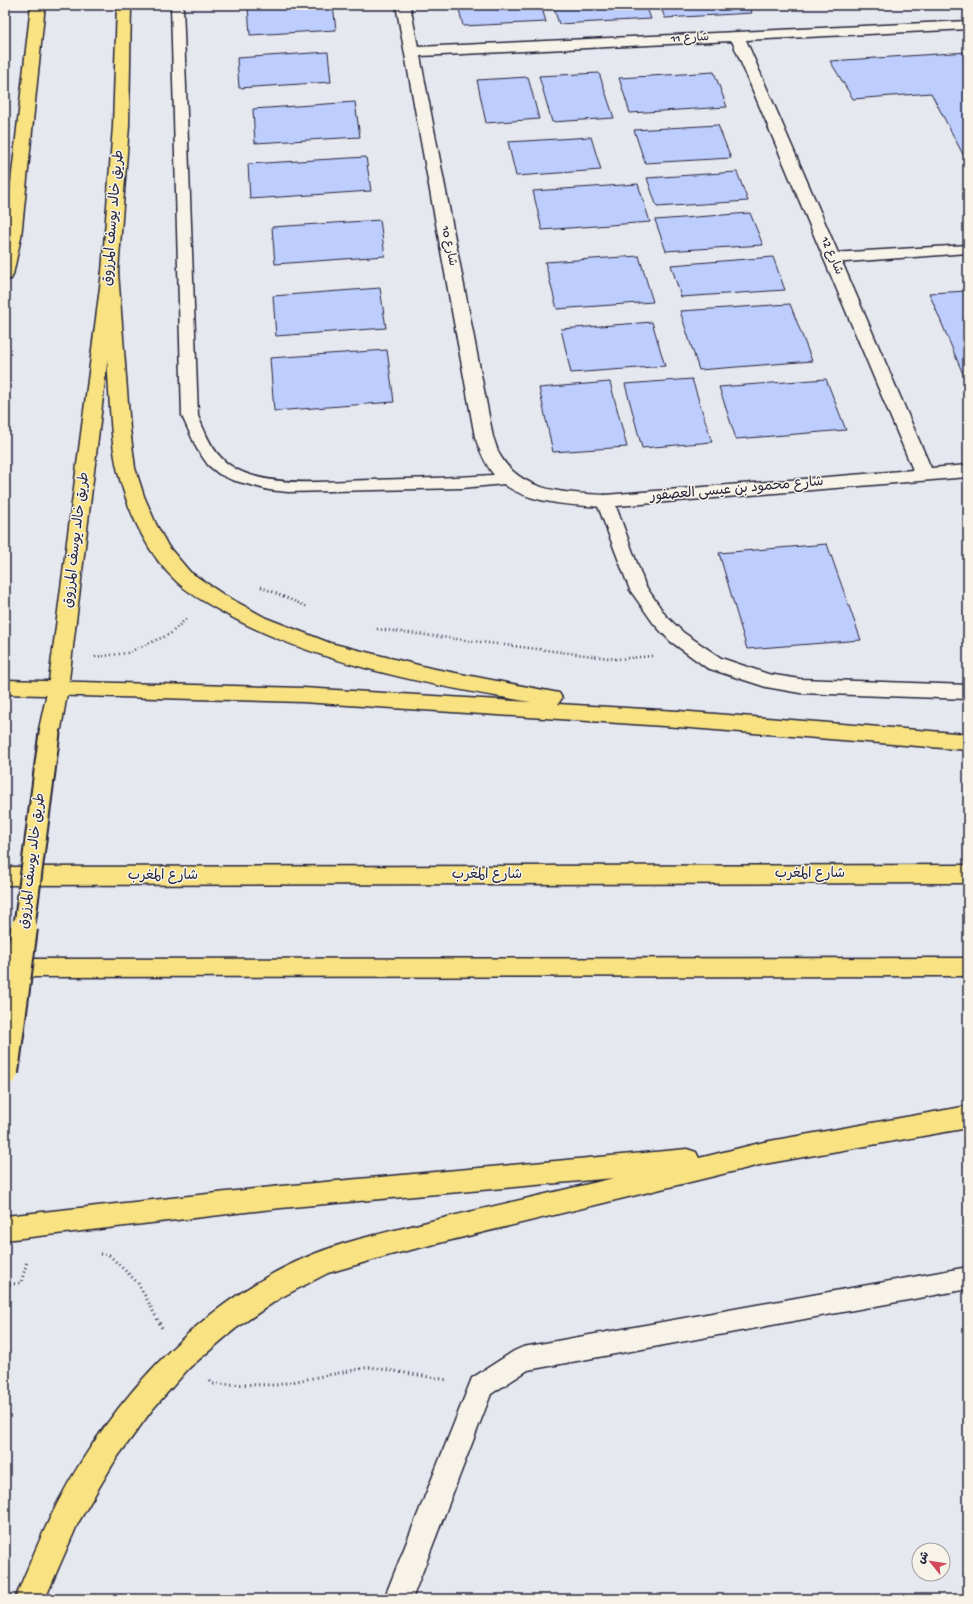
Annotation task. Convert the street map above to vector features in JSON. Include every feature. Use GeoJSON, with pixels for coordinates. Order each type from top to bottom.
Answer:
{"type":"FeatureCollection","features":[{"type":"Feature","properties":{"kind":"main road"},"geometry":{"type":"LineString","coordinates":[[5,275],[13,238],[38,5]]}},
{"type":"Feature","properties":{"kind":"main road","name":"طريق خالد يوسف المرزوق"},"geometry":{"type":"LineString","coordinates":[[5,1072],[50,729],[58,688],[110,272],[121,126],[124,5]]}},
{"type":"Feature","properties":{"kind":"main road"},"geometry":{"type":"LineString","coordinates":[[110,272],[121,431],[126,468],[136,500],[161,550],[180,574],[210,596],[239,614],[272,630],[302,642],[356,658],[430,676],[509,691],[678,719]]}},
{"type":"Feature","properties":{"kind":"main road"},"geometry":{"type":"LineString","coordinates":[[5,687],[303,695],[678,719],[968,742]]}},
{"type":"Feature","properties":{"kind":"main road","name":"شارع المغرب"},"geometry":{"type":"LineString","coordinates":[[5,876],[968,874]]}},
{"type":"Feature","properties":{"kind":"main road"},"geometry":{"type":"LineString","coordinates":[[5,968],[968,967]]}},
{"type":"Feature","properties":{"kind":"main road"},"geometry":{"type":"LineString","coordinates":[[30,1599],[68,1513],[106,1450],[142,1401],[178,1359],[225,1320],[271,1289],[322,1263],[390,1242],[764,1153],[950,1118],[968,1117]]}},
{"type":"Feature","properties":{"kind":"main road"},"geometry":{"type":"LineString","coordinates":[[5,1228],[281,1197],[764,1153]]}},
{"type":"Feature","properties":{"kind":"street","name":"شارع 10"},"geometry":{"type":"LineString","coordinates":[[403,5],[487,450],[498,470],[510,479]]}},
{"type":"Feature","properties":{"kind":"street","name":"شارع 11"},"geometry":{"type":"LineString","coordinates":[[412,52],[968,25]]}},
{"type":"Feature","properties":{"kind":"street","name":"شارع 12"},"geometry":{"type":"LineString","coordinates":[[738,37],[924,474]]}},
{"type":"Feature","properties":{"kind":"street","name":"شارع محمود بن عيسى العصفور"},"geometry":{"type":"LineString","coordinates":[[510,479],[525,489],[547,496],[568,500],[605,501],[968,471]]}},
{"type":"Feature","properties":{"kind":"lane"},"geometry":{"type":"LineString","coordinates":[[177,5],[190,416],[196,434],[207,452],[220,466],[237,477],[260,484],[288,487],[462,483],[510,479]]}},
{"type":"Feature","properties":{"kind":"lane"},"geometry":{"type":"LineString","coordinates":[[832,258],[968,249]]}},
{"type":"Feature","properties":{"kind":"lane"},"geometry":{"type":"LineString","coordinates":[[605,501],[636,586],[660,620],[677,637],[714,663],[766,680],[800,686],[968,692]]}},
{"type":"Feature","properties":{"kind":"lane"},"geometry":{"type":"LineString","coordinates":[[398,1599],[481,1386],[523,1359],[968,1278]]}},
{"type":"Feature","properties":{"kind":"path"},"geometry":{"type":"LineString","coordinates":[[62,657],[100,657],[127,653],[170,634],[210,596],[231,588],[255,584],[313,610]]}},
{"type":"Feature","properties":{"kind":"path"},"geometry":{"type":"LineString","coordinates":[[373,629],[617,659],[697,652]]}},
{"type":"Feature","properties":{"kind":"building"},"geometry":{"type":"Polygon","coordinates":[[[333,5],[336,30],[250,35],[248,7],[333,5]]]}},
{"type":"Feature","properties":{"kind":"building"},"geometry":{"type":"Polygon","coordinates":[[[458,5],[541,5],[546,22],[463,26],[458,5]]]}},
{"type":"Feature","properties":{"kind":"building"},"geometry":{"type":"Polygon","coordinates":[[[553,5],[646,5],[651,19],[559,24],[553,5]]]}},
{"type":"Feature","properties":{"kind":"building"},"geometry":{"type":"Polygon","coordinates":[[[660,5],[749,5],[752,13],[665,18],[660,5]]]}},
{"type":"Feature","properties":{"kind":"building"},"geometry":{"type":"Polygon","coordinates":[[[328,52],[331,82],[239,88],[237,58],[328,52]]]}},
{"type":"Feature","properties":{"kind":"building"},"geometry":{"type":"Polygon","coordinates":[[[968,52],[968,164],[931,93],[853,99],[830,61],[968,52]]]}},
{"type":"Feature","properties":{"kind":"building"},"geometry":{"type":"Polygon","coordinates":[[[714,72],[727,107],[630,113],[619,78],[714,72]]]}},
{"type":"Feature","properties":{"kind":"building"},"geometry":{"type":"Polygon","coordinates":[[[599,73],[614,118],[552,122],[539,76],[599,73]]]}},
{"type":"Feature","properties":{"kind":"building"},"geometry":{"type":"Polygon","coordinates":[[[528,77],[539,119],[486,123],[477,80],[528,77]]]}},
{"type":"Feature","properties":{"kind":"building"},"geometry":{"type":"Polygon","coordinates":[[[355,102],[360,137],[255,143],[253,109],[355,102]]]}},
{"type":"Feature","properties":{"kind":"building"},"geometry":{"type":"Polygon","coordinates":[[[718,125],[731,158],[645,163],[634,130],[718,125]]]}},
{"type":"Feature","properties":{"kind":"building"},"geometry":{"type":"Polygon","coordinates":[[[591,137],[601,170],[516,176],[508,142],[591,137]]]}},
{"type":"Feature","properties":{"kind":"building"},"geometry":{"type":"Polygon","coordinates":[[[366,157],[371,191],[250,199],[248,164],[366,157]]]}},
{"type":"Feature","properties":{"kind":"building"},"geometry":{"type":"Polygon","coordinates":[[[737,172],[748,201],[657,207],[647,178],[737,172]]]}},
{"type":"Feature","properties":{"kind":"building"},"geometry":{"type":"Polygon","coordinates":[[[638,184],[650,222],[542,230],[533,191],[638,184]]]}},
{"type":"Feature","properties":{"kind":"building"},"geometry":{"type":"Polygon","coordinates":[[[750,213],[763,245],[666,251],[655,220],[750,213]]]}},
{"type":"Feature","properties":{"kind":"building"},"geometry":{"type":"Polygon","coordinates":[[[380,220],[385,256],[275,264],[272,227],[380,220]]]}},
{"type":"Feature","properties":{"kind":"building"},"geometry":{"type":"Polygon","coordinates":[[[639,256],[653,302],[557,309],[545,262],[639,256]]]}},
{"type":"Feature","properties":{"kind":"building"},"geometry":{"type":"Polygon","coordinates":[[[773,257],[785,290],[681,297],[671,265],[773,257]]]}},
{"type":"Feature","properties":{"kind":"building"},"geometry":{"type":"Polygon","coordinates":[[[380,288],[386,328],[276,336],[273,296],[380,288]]]}},
{"type":"Feature","properties":{"kind":"building"},"geometry":{"type":"Polygon","coordinates":[[[968,291],[968,386],[929,293],[968,291]]]}},
{"type":"Feature","properties":{"kind":"building"},"geometry":{"type":"Polygon","coordinates":[[[790,304],[812,361],[699,370],[680,311],[790,304]]]}},
{"type":"Feature","properties":{"kind":"building"},"geometry":{"type":"Polygon","coordinates":[[[652,322],[665,366],[571,373],[561,329],[652,322]]]}},
{"type":"Feature","properties":{"kind":"building"},"geometry":{"type":"Polygon","coordinates":[[[387,350],[394,402],[274,411],[270,358],[387,350]]]}},
{"type":"Feature","properties":{"kind":"building"},"geometry":{"type":"Polygon","coordinates":[[[692,379],[712,442],[642,448],[625,384],[692,379]]]}},
{"type":"Feature","properties":{"kind":"building"},"geometry":{"type":"Polygon","coordinates":[[[826,379],[846,430],[736,439],[719,387],[826,379]]]}},
{"type":"Feature","properties":{"kind":"building"},"geometry":{"type":"Polygon","coordinates":[[[610,382],[627,447],[553,452],[539,388],[610,382]]]}},
{"type":"Feature","properties":{"kind":"building"},"geometry":{"type":"Polygon","coordinates":[[[827,544],[861,640],[747,649],[719,553],[827,544]]]}}]}
